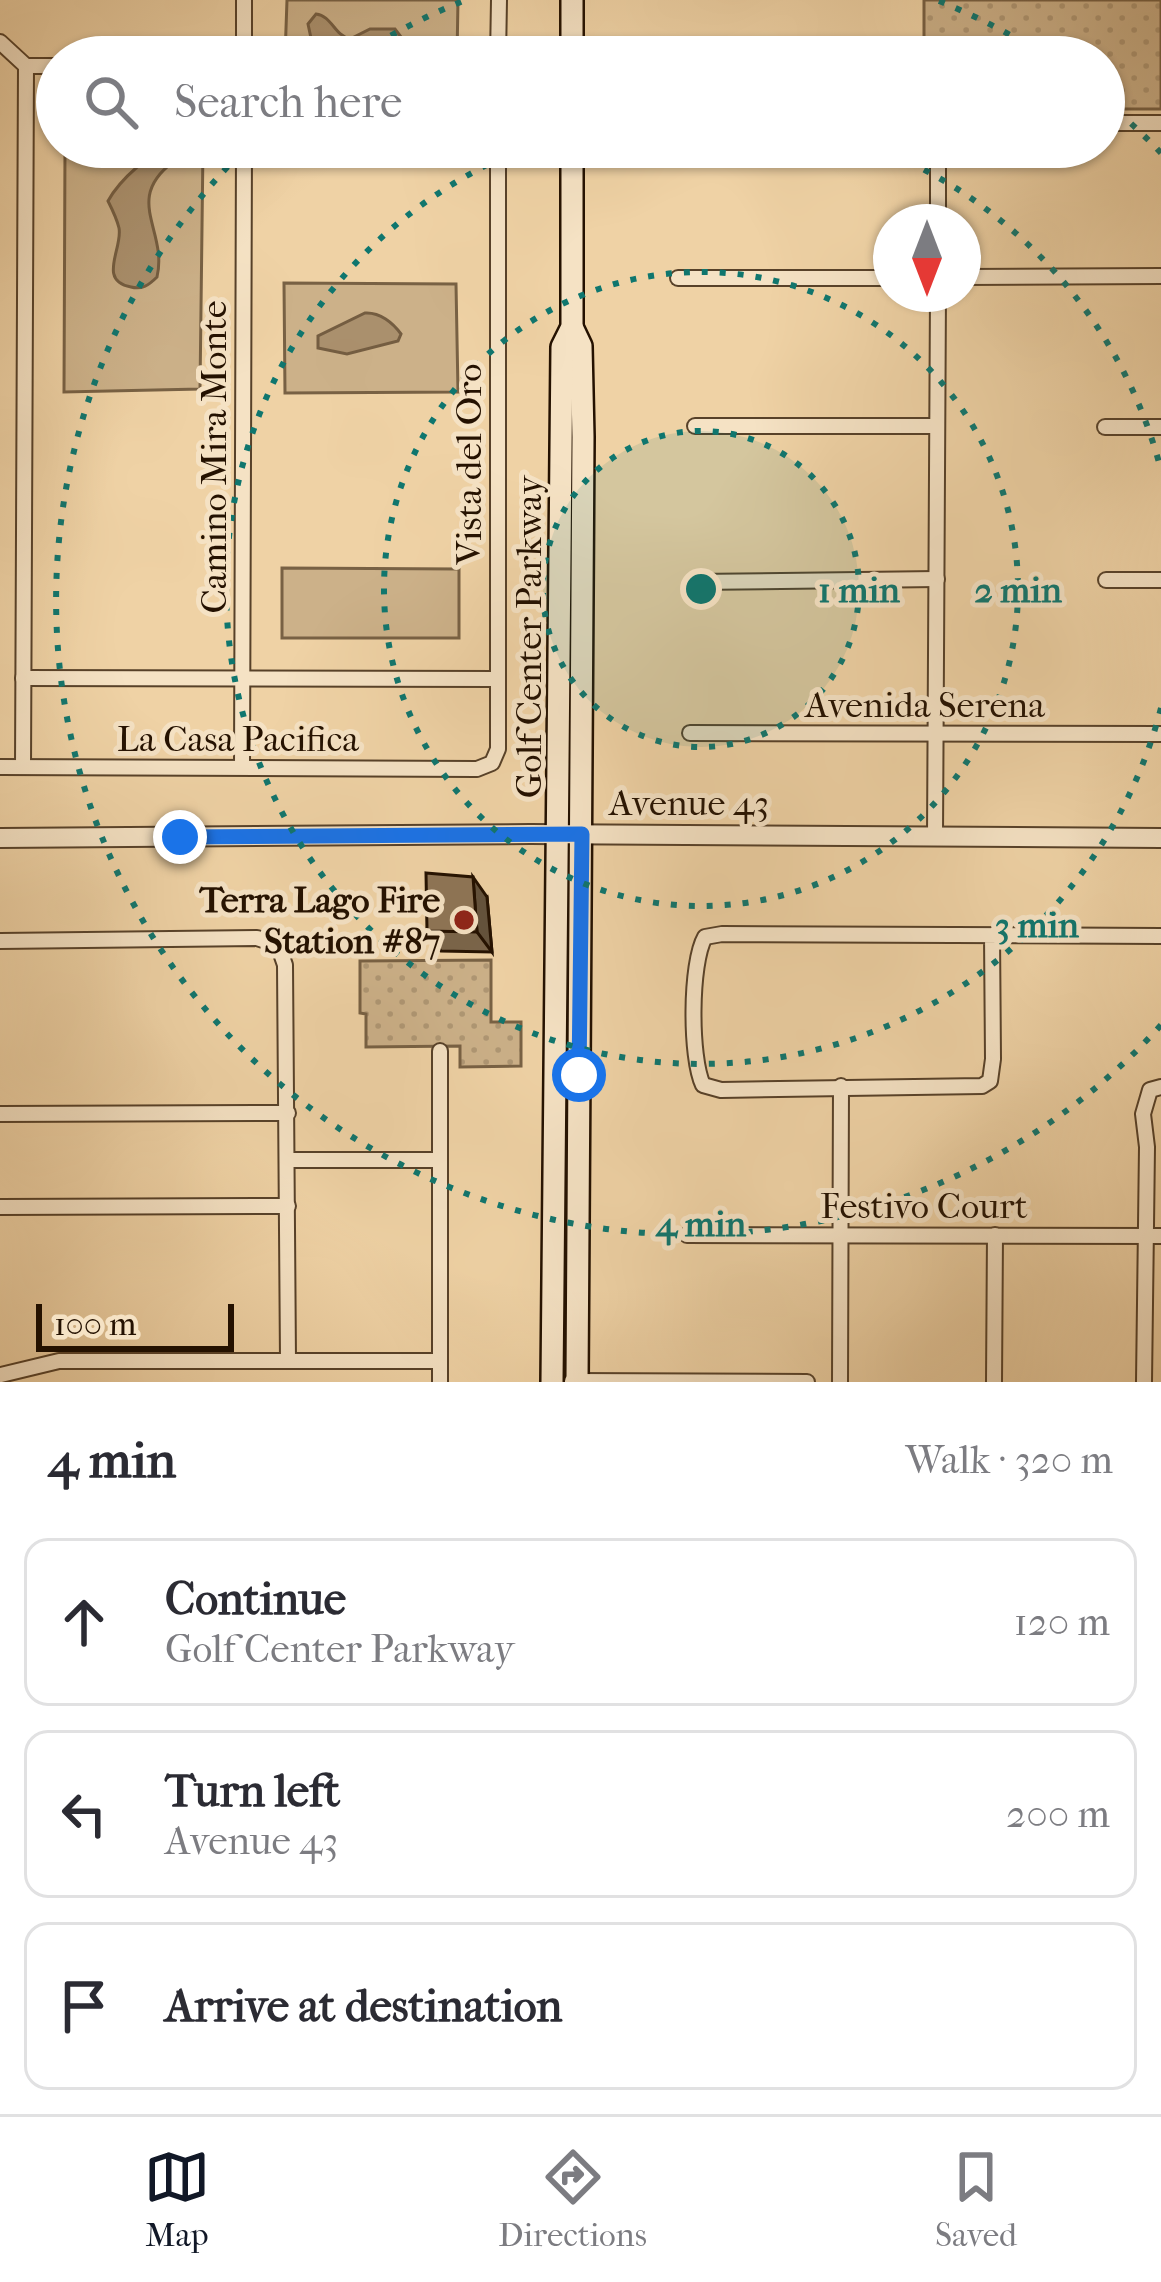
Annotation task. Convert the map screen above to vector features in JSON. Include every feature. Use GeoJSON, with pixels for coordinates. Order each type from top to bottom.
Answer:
{"type":"FeatureCollection","features":[{"type":"Feature","properties":{"kind":"main road"},"geometry":{"type":"LineString","coordinates":[[572,0],[572,36]]}},
{"type":"Feature","properties":{"kind":"main road","name":"Golf Center Parkway"},"geometry":{"type":"LineString","coordinates":[[552,1382],[583,415],[581,346],[572,327],[572,168]]}},
{"type":"Feature","properties":{"kind":"main road","name":"Golf Center Parkway"},"geometry":{"type":"LineString","coordinates":[[570,834],[577,1382]]}},
{"type":"Feature","properties":{"kind":"street"},"geometry":{"type":"LineString","coordinates":[[244,0],[244,36]]}},
{"type":"Feature","properties":{"kind":"street"},"geometry":{"type":"LineString","coordinates":[[499,0],[499,36]]}},
{"type":"Feature","properties":{"kind":"street"},"geometry":{"type":"LineString","coordinates":[[0,42],[26,66],[36,66]]}},
{"type":"Feature","properties":{"kind":"street"},"geometry":{"type":"LineString","coordinates":[[23,767],[26,66]]}},
{"type":"Feature","properties":{"kind":"street"},"geometry":{"type":"LineString","coordinates":[[1125,123],[1161,123]]}},
{"type":"Feature","properties":{"kind":"street","name":"Camino Mira Monte"},"geometry":{"type":"LineString","coordinates":[[242,767],[244,168]]}},
{"type":"Feature","properties":{"kind":"street","name":"Vista del Oro"},"geometry":{"type":"LineString","coordinates":[[476,769],[485,768],[496,757],[498,168]]}},
{"type":"Feature","properties":{"kind":"street"},"geometry":{"type":"LineString","coordinates":[[938,168],[938,204]]}},
{"type":"Feature","properties":{"kind":"street"},"geometry":{"type":"LineString","coordinates":[[981,278],[1161,276]]}},
{"type":"Feature","properties":{"kind":"street"},"geometry":{"type":"LineString","coordinates":[[678,278],[873,278]]}},
{"type":"Feature","properties":{"kind":"street"},"geometry":{"type":"LineString","coordinates":[[935,836],[938,312]]}},
{"type":"Feature","properties":{"kind":"street"},"geometry":{"type":"LineString","coordinates":[[694,426],[937,426]]}},
{"type":"Feature","properties":{"kind":"street"},"geometry":{"type":"LineString","coordinates":[[1105,427],[1161,427]]}},
{"type":"Feature","properties":{"kind":"street"},"geometry":{"type":"LineString","coordinates":[[694,582],[937,578]]}},
{"type":"Feature","properties":{"kind":"street"},"geometry":{"type":"LineString","coordinates":[[1106,580],[1161,580]]}},
{"type":"Feature","properties":{"kind":"street"},"geometry":{"type":"LineString","coordinates":[[23,678],[497,679]]}},
{"type":"Feature","properties":{"kind":"street","name":"Avenida Serena"},"geometry":{"type":"LineString","coordinates":[[690,733],[1161,734]]}},
{"type":"Feature","properties":{"kind":"street","name":"La Casa Pacifica"},"geometry":{"type":"LineString","coordinates":[[0,767],[476,769]]}},
{"type":"Feature","properties":{"kind":"street","name":"Avenue 43"},"geometry":{"type":"LineString","coordinates":[[0,838],[570,834],[1161,838]]}},
{"type":"Feature","properties":{"kind":"street"},"geometry":{"type":"LineString","coordinates":[[992,935],[993,1059],[989,1081],[974,1090],[842,1086],[721,1090],[703,1085],[696,1066],[696,957],[705,937],[722,934],[992,935],[1161,936]]}},
{"type":"Feature","properties":{"kind":"street"},"geometry":{"type":"LineString","coordinates":[[0,941],[256,938],[278,945],[285,965],[288,1361]]}},
{"type":"Feature","properties":{"kind":"street"},"geometry":{"type":"LineString","coordinates":[[440,1051],[440,1382]]}},
{"type":"Feature","properties":{"kind":"street"},"geometry":{"type":"LineString","coordinates":[[840,1382],[842,1086]]}},
{"type":"Feature","properties":{"kind":"street"},"geometry":{"type":"LineString","coordinates":[[1144,1382],[1154,1236],[1143,1114],[1155,1089]]}},
{"type":"Feature","properties":{"kind":"street"},"geometry":{"type":"LineString","coordinates":[[0,1114],[288,1113]]}},
{"type":"Feature","properties":{"kind":"street"},"geometry":{"type":"LineString","coordinates":[[287,1160],[440,1160]]}},
{"type":"Feature","properties":{"kind":"street"},"geometry":{"type":"LineString","coordinates":[[0,1207],[288,1206]]}},
{"type":"Feature","properties":{"kind":"street","name":"Festivo Court"},"geometry":{"type":"LineString","coordinates":[[687,1235],[1154,1236]]}},
{"type":"Feature","properties":{"kind":"street"},"geometry":{"type":"LineString","coordinates":[[994,1382],[995,1235]]}},
{"type":"Feature","properties":{"kind":"street"},"geometry":{"type":"LineString","coordinates":[[1,1375],[59,1361],[440,1360]]}},
{"type":"Feature","properties":{"kind":"street"},"geometry":{"type":"LineString","coordinates":[[552,1382],[807,1382]]}},
{"type":"Feature","properties":{"kind":"shaded area"},"geometry":{"type":"Polygon","coordinates":[[[287,0],[458,0],[457,36],[286,36],[287,0]]]}},
{"type":"Feature","properties":{"kind":"shaded area"},"geometry":{"type":"Polygon","coordinates":[[[924,0],[1161,0],[1161,109],[1125,109],[1125,36],[924,36],[924,0]]]}},
{"type":"Feature","properties":{"kind":"shaded area"},"geometry":{"type":"Polygon","coordinates":[[[316,14],[344,36],[311,36],[308,24],[316,14]]]}},
{"type":"Feature","properties":{"kind":"shaded area"},"geometry":{"type":"Polygon","coordinates":[[[370,29],[395,29],[400,36],[356,36],[370,29]]]}},
{"type":"Feature","properties":{"kind":"shaded area"},"geometry":{"type":"Polygon","coordinates":[[[65,168],[203,168],[200,389],[64,392],[65,168]]]}},
{"type":"Feature","properties":{"kind":"shaded area"},"geometry":{"type":"Polygon","coordinates":[[[136,168],[167,168],[151,189],[149,203],[159,260],[157,277],[142,287],[121,284],[113,271],[119,228],[108,201],[136,168]]]}},
{"type":"Feature","properties":{"kind":"shaded area"},"geometry":{"type":"Polygon","coordinates":[[[284,283],[456,284],[458,392],[285,393],[284,283]]]}},
{"type":"Feature","properties":{"kind":"shaded area"},"geometry":{"type":"Polygon","coordinates":[[[365,313],[390,322],[401,334],[398,341],[347,354],[318,348],[318,336],[365,313]]]}},
{"type":"Feature","properties":{"kind":"shaded area"},"geometry":{"type":"Polygon","coordinates":[[[282,568],[459,569],[459,638],[282,638],[282,568]]]}},
{"type":"Feature","properties":{"kind":"shaded area"},"geometry":{"type":"Polygon","coordinates":[[[491,960],[491,1022],[521,1022],[521,1066],[460,1067],[460,1046],[366,1047],[366,1014],[360,1013],[360,961],[491,960]]]}},
{"type":"Feature","properties":{"kind":"building"},"geometry":{"type":"Polygon","coordinates":[[[426,873],[473,877],[477,932],[427,931],[426,873]]]}},
{"type":"Feature","properties":{"kind":"place","name":"Terra Lago Fire Station #87"},"geometry":{"type":"Point","coordinates":[464,920]}},
{"type":"Feature","properties":{"kind":"route"},"geometry":{"type":"LineString","coordinates":[[180,837],[582,834],[579,1075]]}}]}
